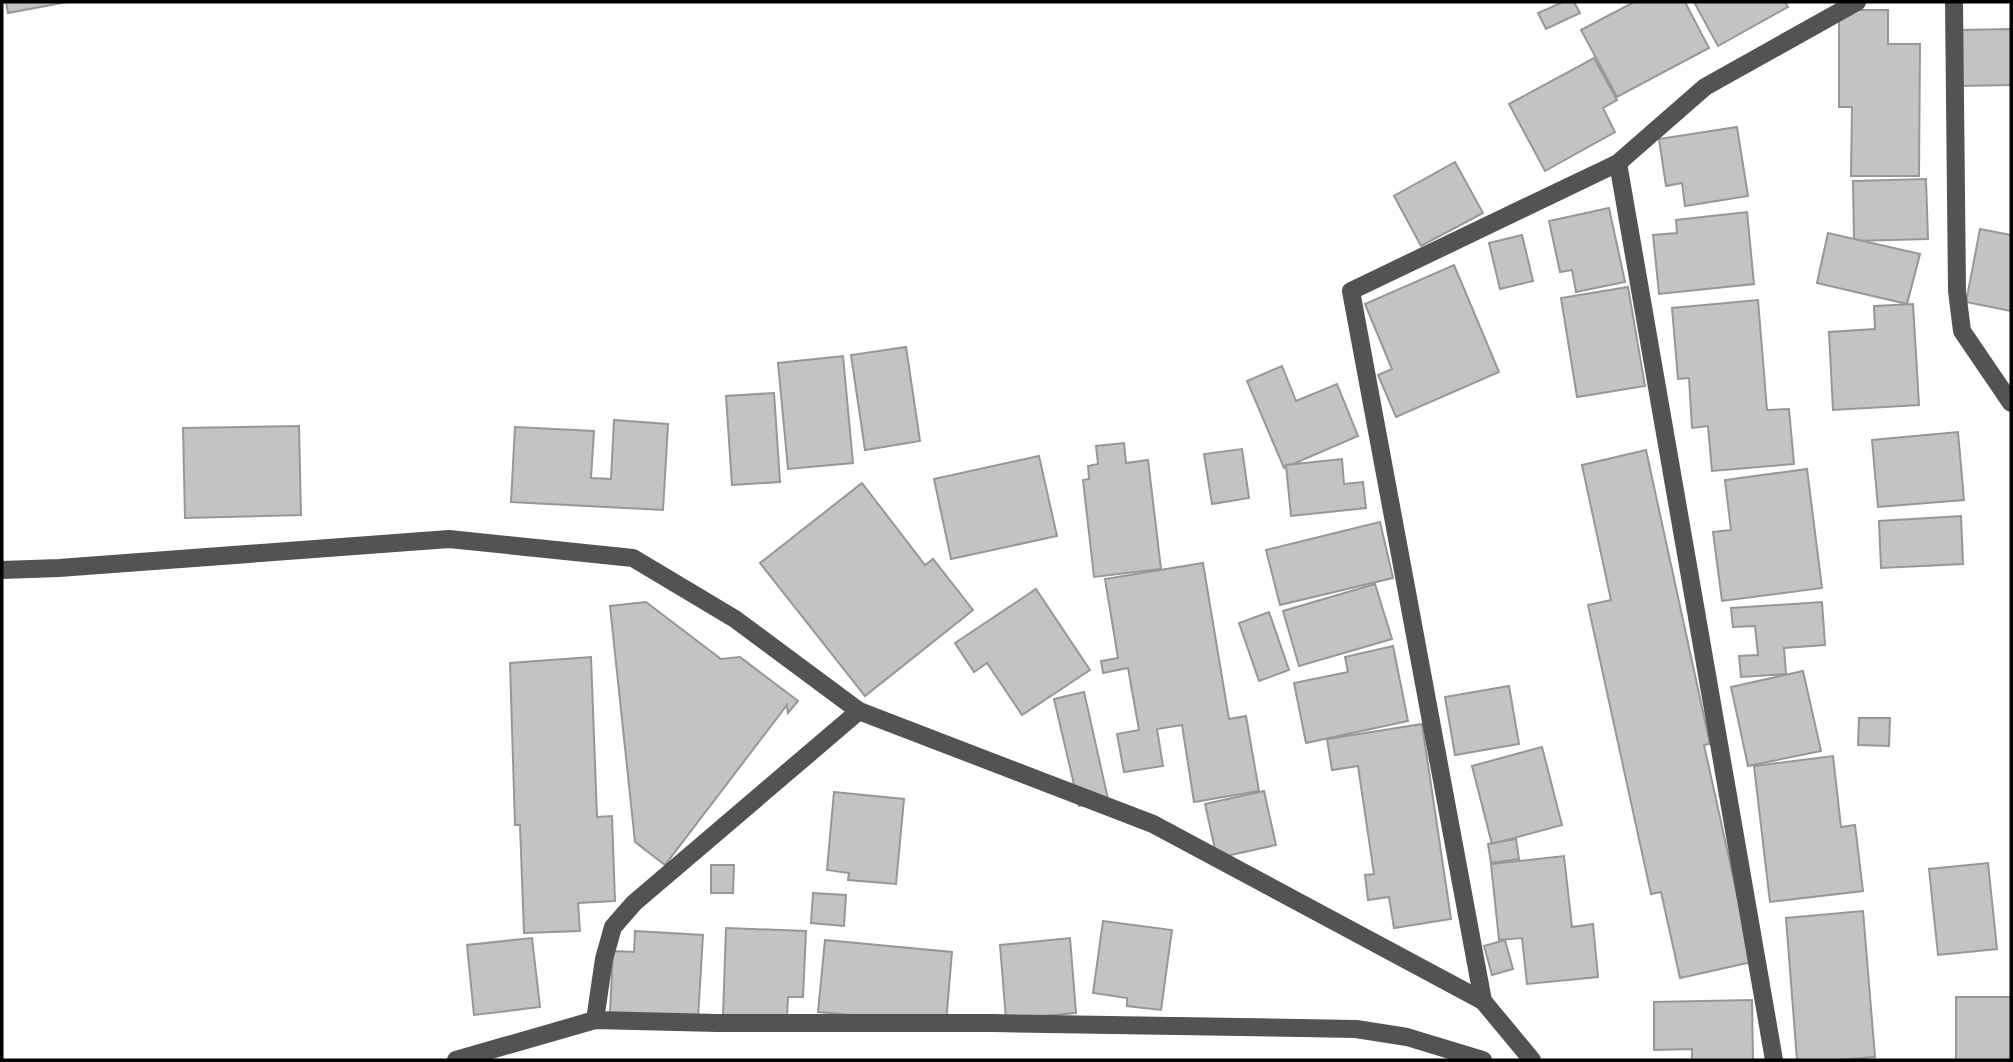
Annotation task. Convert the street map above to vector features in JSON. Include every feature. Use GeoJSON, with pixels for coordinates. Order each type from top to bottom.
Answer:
{"type":"FeatureCollection","features":[{"type":"Feature","properties":{"kind":"street"},"geometry":{"type":"LineString","coordinates":[[1483,1001],[1351,290],[1618,163],[1705,87],[1857,2]]}},
{"type":"Feature","properties":{"kind":"street"},"geometry":{"type":"LineString","coordinates":[[1954,2],[1956,291],[1962,331],[2011,403]]}},
{"type":"Feature","properties":{"kind":"street"},"geometry":{"type":"LineString","coordinates":[[1618,163],[1774,1060]]}},
{"type":"Feature","properties":{"kind":"street"},"geometry":{"type":"LineString","coordinates":[[2,570],[449,539],[633,558],[735,619],[859,711],[1153,824],[1483,1001],[1532,1060]]}},
{"type":"Feature","properties":{"kind":"street"},"geometry":{"type":"LineString","coordinates":[[595,1020],[604,959],[613,927],[634,903],[859,711]]}},
{"type":"Feature","properties":{"kind":"street"},"geometry":{"type":"LineString","coordinates":[[456,1060],[595,1020],[1356,1029],[1406,1037],[1483,1060]]}},
{"type":"Feature","properties":{"kind":"building"},"geometry":{"type":"Polygon","coordinates":[[[6,2],[67,2],[8,13],[6,2]]]}},
{"type":"Feature","properties":{"kind":"building"},"geometry":{"type":"Polygon","coordinates":[[[1563,2],[1574,2],[1580,13],[1546,29],[1538,13],[1563,2]]]}},
{"type":"Feature","properties":{"kind":"building"},"geometry":{"type":"Polygon","coordinates":[[[1634,2],[1685,2],[1709,48],[1617,97],[1581,30],[1634,2]]]}},
{"type":"Feature","properties":{"kind":"building"},"geometry":{"type":"Polygon","coordinates":[[[1694,2],[1785,2],[1788,7],[1718,46],[1694,2]]]}},
{"type":"Feature","properties":{"kind":"building"},"geometry":{"type":"Polygon","coordinates":[[[1839,10],[1888,10],[1888,44],[1920,44],[1919,176],[1851,176],[1852,107],[1839,107],[1839,10]]]}},
{"type":"Feature","properties":{"kind":"building"},"geometry":{"type":"Polygon","coordinates":[[[2011,29],[2011,85],[1960,86],[1959,30],[2011,29]]]}},
{"type":"Feature","properties":{"kind":"building"},"geometry":{"type":"Polygon","coordinates":[[[1594,58],[1617,100],[1603,108],[1615,132],[1545,171],[1509,104],[1594,58]]]}},
{"type":"Feature","properties":{"kind":"building"},"geometry":{"type":"Polygon","coordinates":[[[1737,127],[1748,196],[1685,206],[1682,183],[1666,186],[1659,139],[1737,127]]]}},
{"type":"Feature","properties":{"kind":"building"},"geometry":{"type":"Polygon","coordinates":[[[1455,162],[1483,213],[1421,246],[1394,196],[1455,162]]]}},
{"type":"Feature","properties":{"kind":"building"},"geometry":{"type":"Polygon","coordinates":[[[1926,179],[1928,239],[1854,241],[1853,181],[1926,179]]]}},
{"type":"Feature","properties":{"kind":"building"},"geometry":{"type":"Polygon","coordinates":[[[1609,208],[1625,282],[1576,292],[1572,270],[1560,272],[1549,221],[1609,208]]]}},
{"type":"Feature","properties":{"kind":"building"},"geometry":{"type":"Polygon","coordinates":[[[1747,212],[1754,284],[1659,294],[1653,235],[1677,233],[1676,220],[1747,212]]]}},
{"type":"Feature","properties":{"kind":"building"},"geometry":{"type":"Polygon","coordinates":[[[1980,229],[2011,235],[2011,311],[1966,302],[1980,229]]]}},
{"type":"Feature","properties":{"kind":"building"},"geometry":{"type":"Polygon","coordinates":[[[1828,233],[1920,254],[1907,304],[1817,283],[1828,233]]]}},
{"type":"Feature","properties":{"kind":"building"},"geometry":{"type":"Polygon","coordinates":[[[1522,235],[1533,281],[1500,289],[1489,243],[1522,235]]]}},
{"type":"Feature","properties":{"kind":"building"},"geometry":{"type":"Polygon","coordinates":[[[1454,265],[1499,372],[1396,417],[1378,375],[1392,369],[1365,304],[1454,265]]]}},
{"type":"Feature","properties":{"kind":"building"},"geometry":{"type":"Polygon","coordinates":[[[1628,287],[1645,386],[1577,397],[1561,298],[1628,287]]]}},
{"type":"Feature","properties":{"kind":"building"},"geometry":{"type":"Polygon","coordinates":[[[1758,300],[1767,410],[1789,409],[1794,464],[1712,471],[1708,426],[1692,428],[1689,378],[1678,379],[1672,308],[1758,300]]]}},
{"type":"Feature","properties":{"kind":"building"},"geometry":{"type":"Polygon","coordinates":[[[1913,304],[1919,405],[1833,410],[1829,332],[1875,329],[1874,306],[1913,304]]]}},
{"type":"Feature","properties":{"kind":"building"},"geometry":{"type":"Polygon","coordinates":[[[906,347],[920,441],[865,450],[851,355],[906,347]]]}},
{"type":"Feature","properties":{"kind":"building"},"geometry":{"type":"Polygon","coordinates":[[[843,356],[853,463],[788,469],[778,363],[843,356]]]}},
{"type":"Feature","properties":{"kind":"building"},"geometry":{"type":"Polygon","coordinates":[[[1282,366],[1296,401],[1337,384],[1358,436],[1284,468],[1247,381],[1282,366]]]}},
{"type":"Feature","properties":{"kind":"building"},"geometry":{"type":"Polygon","coordinates":[[[774,393],[780,482],[732,485],[726,396],[774,393]]]}},
{"type":"Feature","properties":{"kind":"building"},"geometry":{"type":"Polygon","coordinates":[[[614,420],[668,424],[663,510],[511,502],[515,427],[594,431],[591,478],[611,479],[614,420]]]}},
{"type":"Feature","properties":{"kind":"building"},"geometry":{"type":"Polygon","coordinates":[[[299,426],[301,515],[185,518],[183,428],[299,426]]]}},
{"type":"Feature","properties":{"kind":"building"},"geometry":{"type":"Polygon","coordinates":[[[1958,432],[1964,500],[1878,507],[1872,440],[1958,432]]]}},
{"type":"Feature","properties":{"kind":"building"},"geometry":{"type":"Polygon","coordinates":[[[1124,443],[1126,463],[1148,460],[1161,569],[1094,577],[1083,480],[1089,479],[1088,466],[1098,464],[1096,446],[1124,443]]]}},
{"type":"Feature","properties":{"kind":"building"},"geometry":{"type":"Polygon","coordinates":[[[1242,449],[1249,498],[1212,504],[1204,454],[1242,449]]]}},
{"type":"Feature","properties":{"kind":"building"},"geometry":{"type":"Polygon","coordinates":[[[1646,450],[1710,744],[1704,745],[1752,962],[1680,978],[1661,892],[1651,894],[1588,605],[1611,600],[1582,465],[1646,450]]]}},
{"type":"Feature","properties":{"kind":"building"},"geometry":{"type":"Polygon","coordinates":[[[1039,456],[1057,536],[951,559],[934,479],[1039,456]]]}},
{"type":"Feature","properties":{"kind":"building"},"geometry":{"type":"Polygon","coordinates":[[[1342,459],[1344,484],[1363,482],[1366,508],[1291,516],[1286,465],[1342,459]]]}},
{"type":"Feature","properties":{"kind":"building"},"geometry":{"type":"Polygon","coordinates":[[[1807,469],[1822,588],[1722,601],[1713,532],[1731,530],[1725,480],[1807,469]]]}},
{"type":"Feature","properties":{"kind":"building"},"geometry":{"type":"Polygon","coordinates":[[[862,483],[925,565],[933,559],[973,610],[865,696],[760,563],[862,483]]]}},
{"type":"Feature","properties":{"kind":"building"},"geometry":{"type":"Polygon","coordinates":[[[1961,516],[1963,564],[1881,568],[1879,521],[1961,516]]]}},
{"type":"Feature","properties":{"kind":"building"},"geometry":{"type":"Polygon","coordinates":[[[1380,522],[1393,578],[1280,605],[1266,550],[1380,522]]]}},
{"type":"Feature","properties":{"kind":"building"},"geometry":{"type":"Polygon","coordinates":[[[1203,563],[1229,719],[1246,716],[1259,791],[1194,802],[1182,725],[1157,729],[1163,766],[1124,772],[1117,734],[1139,730],[1128,668],[1103,673],[1101,661],[1118,658],[1105,579],[1203,563]]]}},
{"type":"Feature","properties":{"kind":"building"},"geometry":{"type":"Polygon","coordinates":[[[1375,584],[1392,639],[1299,666],[1283,611],[1375,584]]]}},
{"type":"Feature","properties":{"kind":"building"},"geometry":{"type":"Polygon","coordinates":[[[1036,589],[1090,670],[1022,715],[987,663],[974,672],[955,643],[1036,589]]]}},
{"type":"Feature","properties":{"kind":"building"},"geometry":{"type":"Polygon","coordinates":[[[646,602],[721,659],[740,657],[798,701],[788,713],[787,705],[665,865],[635,842],[610,606],[646,602]]]}},
{"type":"Feature","properties":{"kind":"building"},"geometry":{"type":"Polygon","coordinates":[[[1822,602],[1825,645],[1784,648],[1786,674],[1741,677],[1739,656],[1758,655],[1755,626],[1733,627],[1731,608],[1822,602]]]}},
{"type":"Feature","properties":{"kind":"building"},"geometry":{"type":"Polygon","coordinates":[[[1269,612],[1289,670],[1259,681],[1239,623],[1269,612]]]}},
{"type":"Feature","properties":{"kind":"building"},"geometry":{"type":"Polygon","coordinates":[[[1393,646],[1408,721],[1306,743],[1294,683],[1348,672],[1345,657],[1393,646]]]}},
{"type":"Feature","properties":{"kind":"building"},"geometry":{"type":"Polygon","coordinates":[[[591,657],[597,817],[612,816],[615,901],[578,903],[580,931],[524,933],[520,825],[515,825],[510,663],[591,657]]]}},
{"type":"Feature","properties":{"kind":"building"},"geometry":{"type":"Polygon","coordinates":[[[1803,671],[1821,751],[1748,766],[1731,687],[1803,671]]]}},
{"type":"Feature","properties":{"kind":"building"},"geometry":{"type":"Polygon","coordinates":[[[1509,686],[1519,744],[1455,755],[1445,697],[1509,686]]]}},
{"type":"Feature","properties":{"kind":"building"},"geometry":{"type":"Polygon","coordinates":[[[1084,692],[1108,799],[1079,806],[1054,699],[1084,692]]]}},
{"type":"Feature","properties":{"kind":"building"},"geometry":{"type":"Polygon","coordinates":[[[1859,718],[1890,718],[1889,746],[1858,745],[1859,718]]]}},
{"type":"Feature","properties":{"kind":"building"},"geometry":{"type":"Polygon","coordinates":[[[1422,724],[1451,919],[1394,928],[1389,897],[1368,900],[1365,875],[1374,874],[1358,766],[1332,770],[1327,739],[1422,724]]]}},
{"type":"Feature","properties":{"kind":"building"},"geometry":{"type":"Polygon","coordinates":[[[1542,747],[1562,825],[1492,844],[1472,766],[1542,747]]]}},
{"type":"Feature","properties":{"kind":"building"},"geometry":{"type":"Polygon","coordinates":[[[1833,756],[1841,827],[1855,825],[1863,891],[1770,902],[1754,766],[1833,756]]]}},
{"type":"Feature","properties":{"kind":"building"},"geometry":{"type":"Polygon","coordinates":[[[1264,791],[1276,845],[1217,858],[1205,804],[1264,791]]]}},
{"type":"Feature","properties":{"kind":"building"},"geometry":{"type":"Polygon","coordinates":[[[834,792],[904,799],[896,884],[848,880],[849,873],[827,870],[834,792]]]}},
{"type":"Feature","properties":{"kind":"building"},"geometry":{"type":"Polygon","coordinates":[[[1516,839],[1519,859],[1491,863],[1488,844],[1516,839]]]}},
{"type":"Feature","properties":{"kind":"building"},"geometry":{"type":"Polygon","coordinates":[[[1564,856],[1572,927],[1593,924],[1598,977],[1527,984],[1522,938],[1499,940],[1491,864],[1564,856]]]}},
{"type":"Feature","properties":{"kind":"building"},"geometry":{"type":"Polygon","coordinates":[[[1988,863],[1997,949],[1938,955],[1929,869],[1988,863]]]}},
{"type":"Feature","properties":{"kind":"building"},"geometry":{"type":"Polygon","coordinates":[[[711,865],[734,865],[733,893],[711,893],[711,865]]]}},
{"type":"Feature","properties":{"kind":"building"},"geometry":{"type":"Polygon","coordinates":[[[813,893],[846,895],[844,926],[811,923],[813,893]]]}},
{"type":"Feature","properties":{"kind":"building"},"geometry":{"type":"Polygon","coordinates":[[[1863,911],[1875,1057],[1797,1060],[1786,918],[1863,911]]]}},
{"type":"Feature","properties":{"kind":"building"},"geometry":{"type":"Polygon","coordinates":[[[1103,921],[1172,930],[1161,1010],[1127,1006],[1127,998],[1093,993],[1103,921]]]}},
{"type":"Feature","properties":{"kind":"building"},"geometry":{"type":"Polygon","coordinates":[[[726,928],[806,931],[803,997],[788,997],[787,1018],[723,1016],[726,928]]]}},
{"type":"Feature","properties":{"kind":"building"},"geometry":{"type":"Polygon","coordinates":[[[635,931],[703,935],[698,1018],[610,1013],[613,951],[634,952],[635,931]]]}},
{"type":"Feature","properties":{"kind":"building"},"geometry":{"type":"Polygon","coordinates":[[[532,938],[540,1007],[474,1015],[467,945],[532,938]]]}},
{"type":"Feature","properties":{"kind":"building"},"geometry":{"type":"Polygon","coordinates":[[[1070,938],[1076,1013],[1006,1019],[1000,945],[1070,938]]]}},
{"type":"Feature","properties":{"kind":"building"},"geometry":{"type":"Polygon","coordinates":[[[825,940],[952,952],[946,1023],[818,1012],[825,940]]]}},
{"type":"Feature","properties":{"kind":"building"},"geometry":{"type":"Polygon","coordinates":[[[1505,940],[1513,969],[1492,975],[1484,946],[1505,940]]]}},
{"type":"Feature","properties":{"kind":"building"},"geometry":{"type":"Polygon","coordinates":[[[1956,997],[2011,997],[2011,1060],[1956,1060],[1956,997]]]}},
{"type":"Feature","properties":{"kind":"building"},"geometry":{"type":"Polygon","coordinates":[[[1752,1000],[1753,1060],[1692,1060],[1692,1049],[1654,1050],[1654,1002],[1752,1000]]]}}]}
